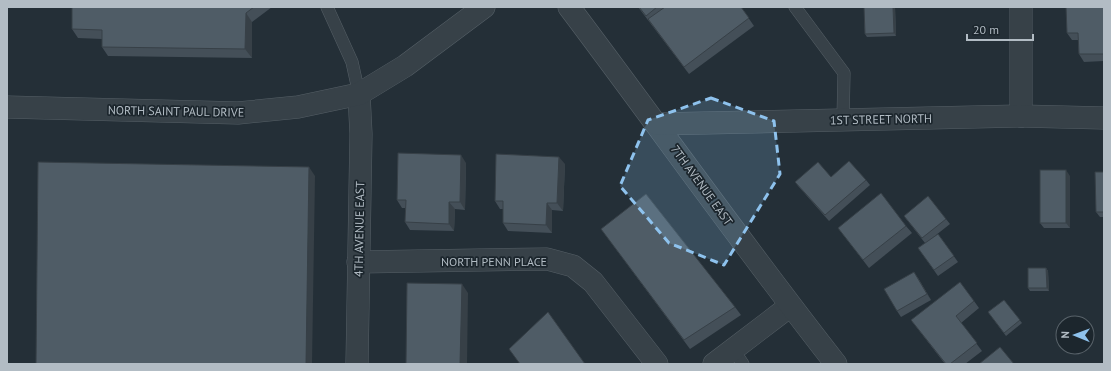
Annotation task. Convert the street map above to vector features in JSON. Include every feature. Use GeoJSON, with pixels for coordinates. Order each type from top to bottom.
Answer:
{"type":"FeatureCollection","features":[{"type":"Feature","properties":{"kind":"street","name":"NORTH SAINT PAUL DRIVE"},"geometry":{"type":"LineString","coordinates":[[7,107],[238,113],[298,107],[359,94],[384,81],[484,7]]}},
{"type":"Feature","properties":{"kind":"street","name":"7TH AVENUE EAST"},"geometry":{"type":"LineString","coordinates":[[569,7],[657,124],[790,306],[836,364]]}},
{"type":"Feature","properties":{"kind":"street"},"geometry":{"type":"LineString","coordinates":[[1021,7],[1021,116]]}},
{"type":"Feature","properties":{"kind":"street","name":"4TH AVENUE EAST"},"geometry":{"type":"LineString","coordinates":[[357,364],[360,134],[359,94]]}},
{"type":"Feature","properties":{"kind":"street","name":"1ST STREET NORTH"},"geometry":{"type":"LineString","coordinates":[[657,124],[1021,116],[1104,118]]}},
{"type":"Feature","properties":{"kind":"street","name":"NORTH PENN PLACE"},"geometry":{"type":"LineString","coordinates":[[358,262],[547,259],[573,266],[593,282],[657,364]]}},
{"type":"Feature","properties":{"kind":"street"},"geometry":{"type":"LineString","coordinates":[[714,364],[738,357],[790,306]]}},
{"type":"Feature","properties":{"kind":"lane"},"geometry":{"type":"LineString","coordinates":[[795,7],[844,73],[844,120]]}},
{"type":"Feature","properties":{"kind":"lane"},"geometry":{"type":"LineString","coordinates":[[330,8],[352,62],[359,94]]}},
{"type":"Feature","properties":{"kind":"highlighted area"},"geometry":{"type":"Polygon","coordinates":[[[711,98],[774,121],[780,174],[724,265],[669,243],[620,186],[648,120],[711,98]]]}},
{"type":"Feature","properties":{"kind":"building"},"geometry":{"type":"Polygon","coordinates":[[[72,7],[254,7],[246,13],[245,49],[102,47],[102,30],[72,29],[72,7]]]}},
{"type":"Feature","properties":{"kind":"building"},"geometry":{"type":"Polygon","coordinates":[[[639,7],[657,7],[646,16],[639,7]]]}},
{"type":"Feature","properties":{"kind":"building"},"geometry":{"type":"Polygon","coordinates":[[[665,7],[741,7],[749,18],[684,67],[648,19],[665,7]]]}},
{"type":"Feature","properties":{"kind":"building"},"geometry":{"type":"Polygon","coordinates":[[[864,7],[893,7],[894,33],[865,34],[864,7]]]}},
{"type":"Feature","properties":{"kind":"building"},"geometry":{"type":"Polygon","coordinates":[[[1066,7],[1104,7],[1104,54],[1079,54],[1078,33],[1067,33],[1066,7]]]}},
{"type":"Feature","properties":{"kind":"building"},"geometry":{"type":"Polygon","coordinates":[[[398,153],[461,155],[460,202],[449,202],[449,224],[405,222],[406,200],[397,200],[398,153]]]}},
{"type":"Feature","properties":{"kind":"building"},"geometry":{"type":"Polygon","coordinates":[[[496,154],[559,157],[557,203],[547,203],[546,225],[503,223],[503,201],[495,201],[496,154]]]}},
{"type":"Feature","properties":{"kind":"building"},"geometry":{"type":"Polygon","coordinates":[[[849,161],[866,180],[825,215],[795,182],[818,162],[831,177],[849,161]]]}},
{"type":"Feature","properties":{"kind":"building"},"geometry":{"type":"Polygon","coordinates":[[[38,162],[309,167],[306,364],[36,364],[38,162]]]}},
{"type":"Feature","properties":{"kind":"building"},"geometry":{"type":"Polygon","coordinates":[[[1040,170],[1066,170],[1066,223],[1040,223],[1040,170]]]}},
{"type":"Feature","properties":{"kind":"building"},"geometry":{"type":"Polygon","coordinates":[[[1095,172],[1104,172],[1104,212],[1096,212],[1095,172]]]}},
{"type":"Feature","properties":{"kind":"building"},"geometry":{"type":"Polygon","coordinates":[[[881,193],[906,226],[863,260],[838,228],[881,193]]]}},
{"type":"Feature","properties":{"kind":"building"},"geometry":{"type":"Polygon","coordinates":[[[646,194],[735,307],[684,340],[601,229],[646,194]]]}},
{"type":"Feature","properties":{"kind":"building"},"geometry":{"type":"Polygon","coordinates":[[[928,196],[946,219],[922,238],[904,216],[928,196]]]}},
{"type":"Feature","properties":{"kind":"building"},"geometry":{"type":"Polygon","coordinates":[[[938,234],[954,256],[934,270],[918,248],[938,234]]]}},
{"type":"Feature","properties":{"kind":"building"},"geometry":{"type":"Polygon","coordinates":[[[1028,268],[1046,268],[1047,288],[1028,288],[1028,268]]]}},
{"type":"Feature","properties":{"kind":"building"},"geometry":{"type":"Polygon","coordinates":[[[914,272],[927,294],[897,311],[884,289],[914,272]]]}},
{"type":"Feature","properties":{"kind":"building"},"geometry":{"type":"Polygon","coordinates":[[[960,282],[974,301],[956,316],[977,343],[950,364],[946,364],[911,320],[960,282]]]}},
{"type":"Feature","properties":{"kind":"building"},"geometry":{"type":"Polygon","coordinates":[[[407,283],[462,284],[460,364],[406,364],[407,283]]]}},
{"type":"Feature","properties":{"kind":"building"},"geometry":{"type":"Polygon","coordinates":[[[1004,300],[1020,320],[1004,333],[988,312],[1004,300]]]}},
{"type":"Feature","properties":{"kind":"building"},"geometry":{"type":"Polygon","coordinates":[[[548,312],[585,364],[520,364],[509,349],[548,312]]]}},
{"type":"Feature","properties":{"kind":"building"},"geometry":{"type":"Polygon","coordinates":[[[1000,347],[1014,364],[979,364],[1000,347]]]}}]}
